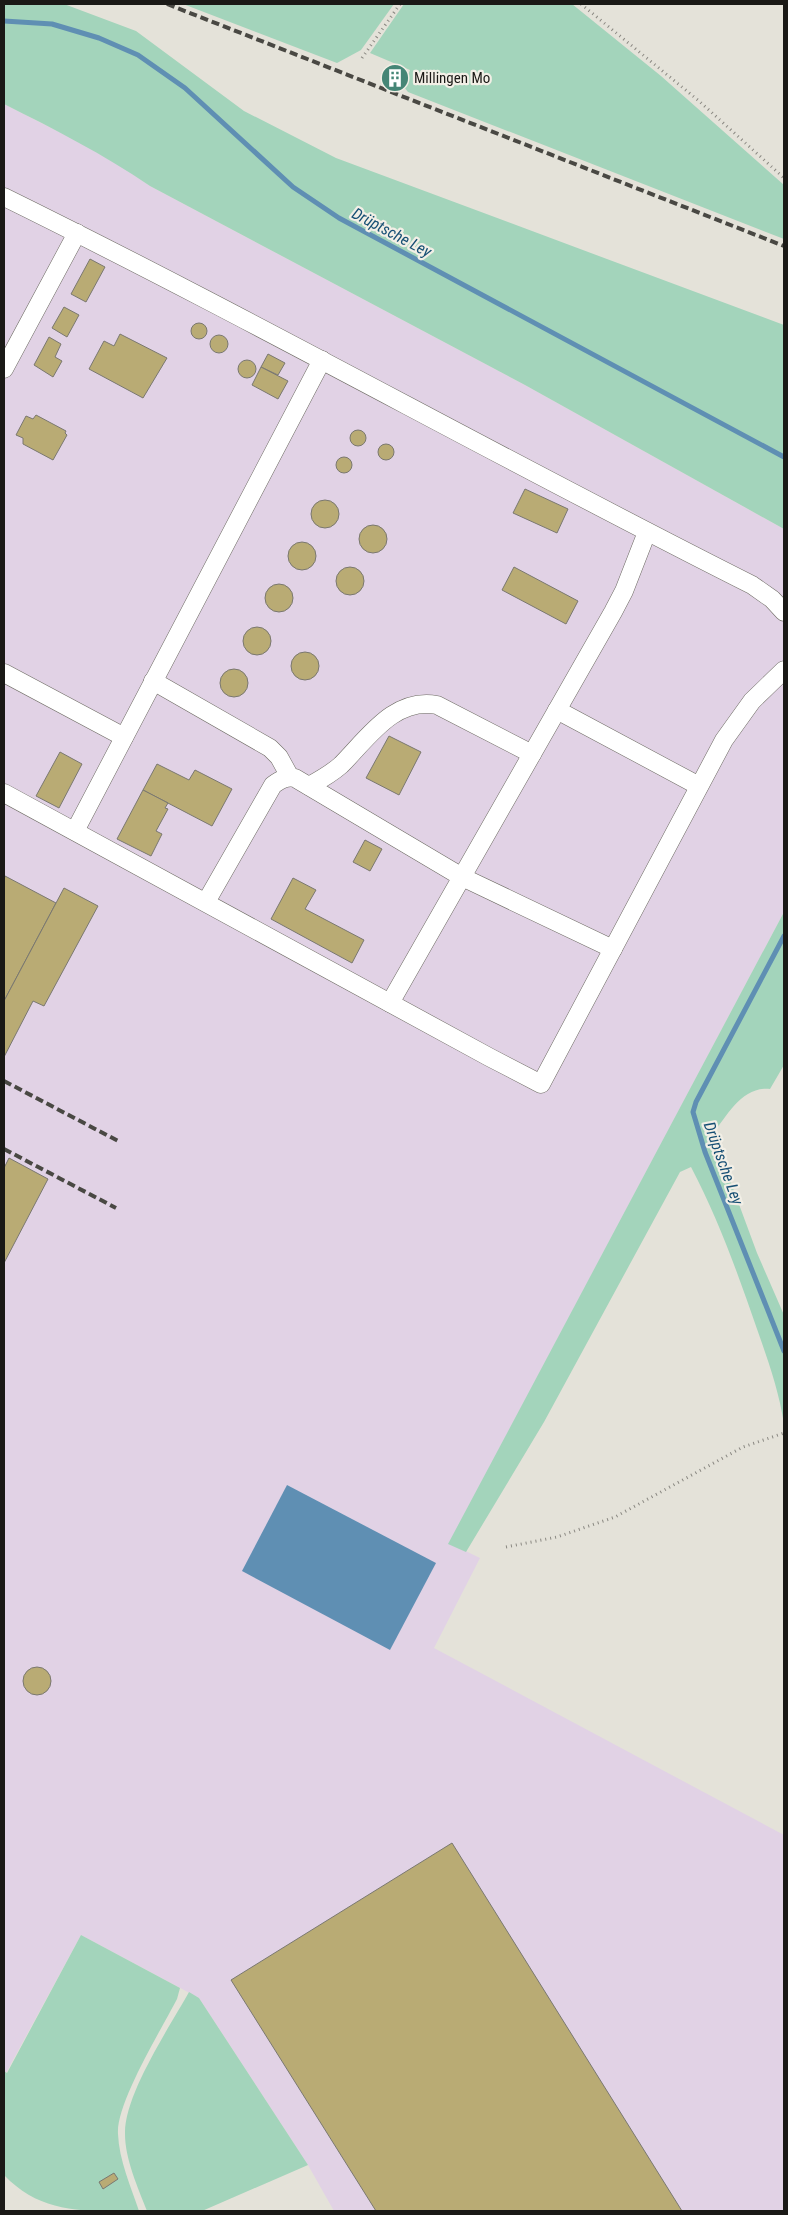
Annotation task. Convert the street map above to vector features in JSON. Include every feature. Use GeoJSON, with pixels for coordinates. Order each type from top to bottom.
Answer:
{"type":"FeatureCollection","features":[{"type":"Feature","properties":{"kind":"lane"},"geometry":{"type":"LineString","coordinates":[[4,197],[156,272],[647,532],[752,585],[772,599],[784,612]]}},
{"type":"Feature","properties":{"kind":"lane"},"geometry":{"type":"LineString","coordinates":[[4,369],[76,233]]}},
{"type":"Feature","properties":{"kind":"lane"},"geometry":{"type":"LineString","coordinates":[[74,831],[322,360]]}},
{"type":"Feature","properties":{"kind":"lane"},"geometry":{"type":"LineString","coordinates":[[390,1003],[624,591],[647,532]]}},
{"type":"Feature","properties":{"kind":"lane"},"geometry":{"type":"LineString","coordinates":[[4,793],[542,1084],[724,740],[742,712],[784,670]]}},
{"type":"Feature","properties":{"kind":"lane"},"geometry":{"type":"LineString","coordinates":[[4,673],[124,737]]}},
{"type":"Feature","properties":{"kind":"lane"},"geometry":{"type":"LineString","coordinates":[[153,681],[270,748],[279,757],[290,777],[309,786],[462,877],[613,949]]}},
{"type":"Feature","properties":{"kind":"lane"},"geometry":{"type":"LineString","coordinates":[[309,786],[340,766],[360,743],[395,712],[408,706],[426,703],[437,705],[532,754]]}},
{"type":"Feature","properties":{"kind":"lane"},"geometry":{"type":"LineString","coordinates":[[557,710],[699,786]]}},
{"type":"Feature","properties":{"kind":"lane"},"geometry":{"type":"LineString","coordinates":[[206,902],[273,785],[282,779],[290,777]]}},
{"type":"Feature","properties":{"kind":"path"},"geometry":{"type":"LineString","coordinates":[[362,58],[400,4]]}},
{"type":"Feature","properties":{"kind":"path"},"geometry":{"type":"LineString","coordinates":[[581,4],[699,101],[784,178]]}},
{"type":"Feature","properties":{"kind":"path"},"geometry":{"type":"LineString","coordinates":[[506,1547],[558,1536],[615,1516],[742,1447],[784,1434]]}},
{"type":"Feature","properties":{"kind":"shaded area"},"geometry":{"type":"Polygon","coordinates":[[[4,104],[75,140],[124,168],[150,186],[525,385],[784,529],[784,912],[449,1543],[480,1558],[434,1648],[784,1835],[784,2211],[334,2211],[308,2165],[199,1998],[81,1935],[6,2073],[4,2071],[4,104]]]}},
{"type":"Feature","properties":{"kind":"green space"},"geometry":{"type":"Polygon","coordinates":[[[4,4],[64,4],[136,31],[244,111],[336,158],[784,325],[784,529],[525,385],[150,186],[60,132],[4,104],[4,4]]]}},
{"type":"Feature","properties":{"kind":"green space"},"geometry":{"type":"Polygon","coordinates":[[[183,4],[394,4],[361,50],[337,63],[183,4]]]}},
{"type":"Feature","properties":{"kind":"green space"},"geometry":{"type":"Polygon","coordinates":[[[404,4],[572,4],[661,76],[784,185],[784,239],[408,92],[404,87],[410,70],[370,53],[404,4]]]}},
{"type":"Feature","properties":{"kind":"green space"},"geometry":{"type":"Polygon","coordinates":[[[784,912],[784,1065],[770,1089],[760,1089],[744,1097],[730,1111],[713,1134],[757,1253],[784,1315],[784,1424],[773,1376],[727,1246],[691,1167],[680,1172],[544,1422],[466,1552],[448,1544],[784,912]]]}},
{"type":"Feature","properties":{"kind":"green space"},"geometry":{"type":"Polygon","coordinates":[[[81,1935],[180,1988],[177,1999],[132,2086],[119,2121],[118,2134],[121,2154],[139,2211],[83,2210],[49,2204],[34,2198],[4,2175],[4,2071],[7,2073],[81,1935]]]}},
{"type":"Feature","properties":{"kind":"green space"},"geometry":{"type":"Polygon","coordinates":[[[189,1992],[199,1998],[308,2165],[202,2211],[147,2211],[127,2153],[125,2134],[127,2118],[132,2100],[149,2062],[189,1992]]]}},
{"type":"Feature","properties":{"kind":"water"},"geometry":{"type":"Polygon","coordinates":[[[287,1485],[436,1563],[390,1650],[242,1571],[287,1485]]]}},
{"type":"Feature","properties":{"kind":"building","name":"Millingen Mo"},"geometry":{"type":"Polygon","coordinates":[[[386,70],[407,78],[404,87],[383,79],[386,70]]]}},
{"type":"Feature","properties":{"kind":"building"},"geometry":{"type":"Polygon","coordinates":[[[90,259],[105,267],[86,302],[71,294],[90,259]]]}},
{"type":"Feature","properties":{"kind":"building"},"geometry":{"type":"Polygon","coordinates":[[[64,307],[79,315],[67,337],[52,328],[64,307]]]}},
{"type":"Feature","properties":{"kind":"building"},"geometry":{"type":"Polygon","coordinates":[[[199,323],[207,331],[199,339],[191,331],[199,323]]]}},
{"type":"Feature","properties":{"kind":"building"},"geometry":{"type":"Polygon","coordinates":[[[120,334],[167,358],[143,398],[89,369],[104,341],[114,346],[120,334]]]}},
{"type":"Feature","properties":{"kind":"building"},"geometry":{"type":"Polygon","coordinates":[[[215,335],[223,335],[228,340],[226,351],[215,353],[210,348],[210,340],[215,335]]]}},
{"type":"Feature","properties":{"kind":"building"},"geometry":{"type":"Polygon","coordinates":[[[49,337],[61,344],[55,357],[62,361],[53,377],[34,365],[49,337]]]}},
{"type":"Feature","properties":{"kind":"building"},"geometry":{"type":"Polygon","coordinates":[[[268,354],[285,363],[278,375],[261,367],[268,354]]]}},
{"type":"Feature","properties":{"kind":"building"},"geometry":{"type":"Polygon","coordinates":[[[243,360],[251,360],[256,365],[254,376],[243,378],[238,373],[238,365],[243,360]]]}},
{"type":"Feature","properties":{"kind":"building"},"geometry":{"type":"Polygon","coordinates":[[[261,367],[288,381],[278,399],[252,385],[261,367]]]}},
{"type":"Feature","properties":{"kind":"building"},"geometry":{"type":"Polygon","coordinates":[[[36,415],[66,431],[67,435],[53,460],[23,444],[23,438],[16,435],[26,416],[33,419],[36,415]]]}},
{"type":"Feature","properties":{"kind":"building"},"geometry":{"type":"Polygon","coordinates":[[[355,430],[361,430],[366,435],[364,444],[355,446],[350,441],[350,435],[355,430]]]}},
{"type":"Feature","properties":{"kind":"building"},"geometry":{"type":"Polygon","coordinates":[[[383,444],[389,444],[394,449],[392,458],[383,460],[378,455],[378,449],[383,444]]]}},
{"type":"Feature","properties":{"kind":"building"},"geometry":{"type":"Polygon","coordinates":[[[341,457],[347,457],[352,462],[350,471],[341,473],[336,468],[336,462],[341,457]]]}},
{"type":"Feature","properties":{"kind":"building"},"geometry":{"type":"Polygon","coordinates":[[[525,489],[568,509],[557,533],[513,513],[525,489]]]}},
{"type":"Feature","properties":{"kind":"building"},"geometry":{"type":"Polygon","coordinates":[[[325,500],[335,504],[339,514],[335,524],[325,528],[315,524],[311,514],[315,504],[325,500]]]}},
{"type":"Feature","properties":{"kind":"building"},"geometry":{"type":"Polygon","coordinates":[[[373,525],[383,529],[387,539],[383,549],[373,553],[363,549],[359,539],[363,529],[373,525]]]}},
{"type":"Feature","properties":{"kind":"building"},"geometry":{"type":"Polygon","coordinates":[[[302,542],[312,546],[316,556],[312,566],[302,570],[292,566],[288,556],[292,546],[302,542]]]}},
{"type":"Feature","properties":{"kind":"building"},"geometry":{"type":"Polygon","coordinates":[[[350,567],[360,571],[364,581],[360,591],[350,595],[340,591],[336,581],[340,571],[350,567]]]}},
{"type":"Feature","properties":{"kind":"building"},"geometry":{"type":"Polygon","coordinates":[[[514,567],[578,601],[566,624],[502,590],[514,567]]]}},
{"type":"Feature","properties":{"kind":"building"},"geometry":{"type":"Polygon","coordinates":[[[279,584],[289,588],[293,598],[289,608],[279,612],[269,608],[265,598],[269,588],[279,584]]]}},
{"type":"Feature","properties":{"kind":"building"},"geometry":{"type":"Polygon","coordinates":[[[257,627],[267,631],[271,641],[267,651],[257,655],[247,651],[243,641],[247,631],[257,627]]]}},
{"type":"Feature","properties":{"kind":"building"},"geometry":{"type":"Polygon","coordinates":[[[305,652],[315,656],[319,666],[315,676],[305,680],[295,676],[291,666],[295,656],[305,652]]]}},
{"type":"Feature","properties":{"kind":"building"},"geometry":{"type":"Polygon","coordinates":[[[234,669],[244,673],[248,683],[244,693],[234,697],[224,693],[220,683],[224,673],[234,669]]]}},
{"type":"Feature","properties":{"kind":"building"},"geometry":{"type":"Polygon","coordinates":[[[389,736],[421,752],[399,795],[366,778],[389,736]]]}},
{"type":"Feature","properties":{"kind":"building"},"geometry":{"type":"Polygon","coordinates":[[[60,752],[82,764],[59,808],[36,796],[60,752]]]}},
{"type":"Feature","properties":{"kind":"building"},"geometry":{"type":"Polygon","coordinates":[[[157,764],[189,780],[195,770],[232,789],[212,826],[143,790],[157,764]]]}},
{"type":"Feature","properties":{"kind":"building"},"geometry":{"type":"Polygon","coordinates":[[[143,790],[168,803],[165,808],[168,809],[156,831],[162,834],[151,856],[117,839],[143,790]]]}},
{"type":"Feature","properties":{"kind":"building"},"geometry":{"type":"Polygon","coordinates":[[[365,840],[382,849],[370,871],[353,862],[365,840]]]}},
{"type":"Feature","properties":{"kind":"building"},"geometry":{"type":"Polygon","coordinates":[[[5,876],[56,903],[4,1001],[4,880],[5,876]]]}},
{"type":"Feature","properties":{"kind":"building"},"geometry":{"type":"Polygon","coordinates":[[[293,878],[316,890],[305,909],[364,940],[352,963],[271,919],[293,878]]]}},
{"type":"Feature","properties":{"kind":"building"},"geometry":{"type":"Polygon","coordinates":[[[64,888],[98,906],[44,1006],[33,1001],[4,1057],[4,1001],[64,888]]]}},
{"type":"Feature","properties":{"kind":"building"},"geometry":{"type":"Polygon","coordinates":[[[9,1158],[48,1179],[4,1263],[4,1168],[9,1158]]]}},
{"type":"Feature","properties":{"kind":"building"},"geometry":{"type":"Polygon","coordinates":[[[37,1667],[47,1671],[51,1681],[47,1691],[37,1695],[27,1691],[23,1681],[27,1671],[37,1667]]]}},
{"type":"Feature","properties":{"kind":"building"},"geometry":{"type":"Polygon","coordinates":[[[452,1843],[682,2211],[376,2211],[231,1980],[452,1843]]]}},
{"type":"Feature","properties":{"kind":"building"},"geometry":{"type":"Polygon","coordinates":[[[114,2173],[118,2179],[103,2189],[99,2182],[114,2173]]]}},
{"type":"Feature","properties":{"kind":"waterway","name":"Drüptsche Ley"},"geometry":{"type":"LineString","coordinates":[[4,21],[52,24],[99,38],[138,55],[185,88],[293,187],[339,218],[784,457]]}},
{"type":"Feature","properties":{"kind":"waterway","name":"Drüptsche Ley"},"geometry":{"type":"LineString","coordinates":[[784,936],[696,1102],[693,1112],[705,1152],[784,1351]]}},
{"type":"Feature","properties":{"kind":"railway"},"geometry":{"type":"LineString","coordinates":[[167,4],[784,246]]}},
{"type":"Feature","properties":{"kind":"railway"},"geometry":{"type":"LineString","coordinates":[[4,1081],[120,1142]]}},
{"type":"Feature","properties":{"kind":"railway"},"geometry":{"type":"LineString","coordinates":[[4,1149],[116,1208]]}},
{"type":"Feature","properties":{"kind":"place","name":"Millingen Mo"},"geometry":{"type":"Point","coordinates":[395,78]}}]}
